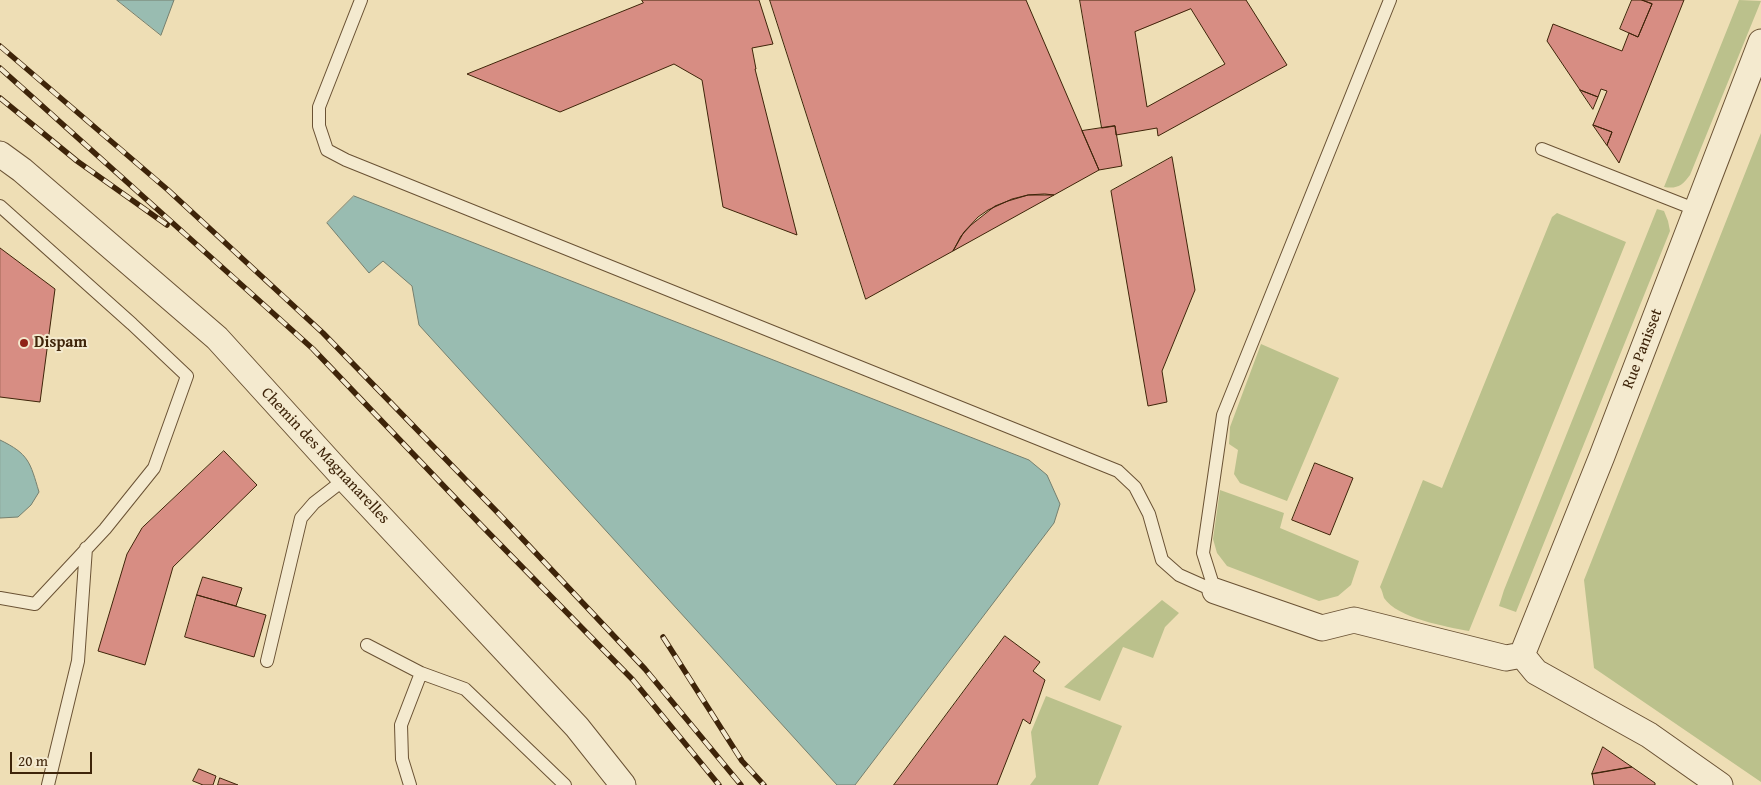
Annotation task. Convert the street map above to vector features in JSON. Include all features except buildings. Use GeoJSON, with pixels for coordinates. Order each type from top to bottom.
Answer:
{"type":"FeatureCollection","features":[{"type":"Feature","properties":{"kind":"street","name":"Rue Panisset"},"geometry":{"type":"LineString","coordinates":[[1522,655],[1602,456],[1761,42]]}},
{"type":"Feature","properties":{"kind":"street","name":"Chemin des Magnanarelles"},"geometry":{"type":"LineString","coordinates":[[0,154],[22,170],[217,338],[345,479],[577,727],[623,785]]}},
{"type":"Feature","properties":{"kind":"street"},"geometry":{"type":"LineString","coordinates":[[1215,591],[1322,628],[1354,620],[1506,658],[1522,655],[1536,672],[1649,735],[1715,783]]}},
{"type":"Feature","properties":{"kind":"lane"},"geometry":{"type":"LineString","coordinates":[[361,0],[318,107],[319,126],[327,150],[1118,471],[1134,487],[1149,514],[1162,560],[1179,575],[1215,591]]}},
{"type":"Feature","properties":{"kind":"lane"},"geometry":{"type":"LineString","coordinates":[[1215,591],[1203,553],[1223,415],[1390,0]]}},
{"type":"Feature","properties":{"kind":"lane"},"geometry":{"type":"LineString","coordinates":[[1542,149],[1697,210]]}},
{"type":"Feature","properties":{"kind":"lane"},"geometry":{"type":"LineString","coordinates":[[0,206],[125,317],[187,376],[154,468],[105,529],[35,604],[0,598]]}},
{"type":"Feature","properties":{"kind":"lane"},"geometry":{"type":"LineString","coordinates":[[267,661],[301,518],[314,503],[345,479]]}},
{"type":"Feature","properties":{"kind":"lane"},"geometry":{"type":"LineString","coordinates":[[48,785],[78,661],[86,548]]}},
{"type":"Feature","properties":{"kind":"lane"},"geometry":{"type":"LineString","coordinates":[[367,645],[421,673],[465,689],[565,785]]}},
{"type":"Feature","properties":{"kind":"lane"},"geometry":{"type":"LineString","coordinates":[[410,785],[402,760],[401,725],[421,673]]}},
{"type":"Feature","properties":{"kind":"green space"},"geometry":{"type":"Polygon","coordinates":[[[1739,0],[1761,1],[1690,175],[1679,186],[1672,188],[1664,187],[1739,0]]]}},
{"type":"Feature","properties":{"kind":"green space"},"geometry":{"type":"Polygon","coordinates":[[[1761,133],[1761,782],[1594,668],[1584,580],[1761,133]]]}},
{"type":"Feature","properties":{"kind":"green space"},"geometry":{"type":"Polygon","coordinates":[[[1657,209],[1664,211],[1670,231],[1516,612],[1499,606],[1504,590],[1657,209]]]}},
{"type":"Feature","properties":{"kind":"green space"},"geometry":{"type":"Polygon","coordinates":[[[1557,213],[1626,242],[1469,631],[1411,616],[1390,605],[1384,598],[1380,587],[1423,480],[1442,488],[1552,217],[1557,213]]]}},
{"type":"Feature","properties":{"kind":"green space"},"geometry":{"type":"Polygon","coordinates":[[[1261,344],[1339,378],[1287,501],[1240,483],[1234,474],[1238,450],[1229,444],[1230,427],[1261,344]]]}},
{"type":"Feature","properties":{"kind":"green space"},"geometry":{"type":"Polygon","coordinates":[[[1220,490],[1284,513],[1280,528],[1359,561],[1351,585],[1338,596],[1319,601],[1227,566],[1217,553],[1213,539],[1220,490]]]}},
{"type":"Feature","properties":{"kind":"green space"},"geometry":{"type":"Polygon","coordinates":[[[1162,600],[1179,613],[1165,627],[1153,658],[1123,647],[1100,701],[1064,687],[1162,600]]]}},
{"type":"Feature","properties":{"kind":"green space"},"geometry":{"type":"Polygon","coordinates":[[[1046,696],[1122,726],[1098,785],[1030,785],[1036,777],[1031,732],[1046,696]]]}},
{"type":"Feature","properties":{"kind":"water"},"geometry":{"type":"Polygon","coordinates":[[[117,0],[174,0],[161,35],[117,0]]]}},
{"type":"Feature","properties":{"kind":"water"},"geometry":{"type":"Polygon","coordinates":[[[354,196],[1029,460],[1047,475],[1060,504],[1054,523],[855,785],[837,785],[419,325],[412,286],[383,261],[369,273],[327,223],[354,196]]]}},
{"type":"Feature","properties":{"kind":"water"},"geometry":{"type":"Polygon","coordinates":[[[0,440],[17,450],[27,460],[39,492],[31,505],[18,517],[0,518],[0,440]]]}},
{"type":"Feature","properties":{"kind":"railway"},"geometry":{"type":"LineString","coordinates":[[0,46],[168,190],[323,333],[500,515],[645,669],[741,785]]}},
{"type":"Feature","properties":{"kind":"railway"},"geometry":{"type":"LineString","coordinates":[[0,68],[313,349],[480,524],[633,680],[719,785]]}},
{"type":"Feature","properties":{"kind":"railway"},"geometry":{"type":"LineString","coordinates":[[0,98],[77,161],[167,225]]}},
{"type":"Feature","properties":{"kind":"railway"},"geometry":{"type":"LineString","coordinates":[[663,637],[742,761],[764,785]]}},
{"type":"Feature","properties":{"kind":"place","name":"Dispam"},"geometry":{"type":"Point","coordinates":[24,343]}}]}
